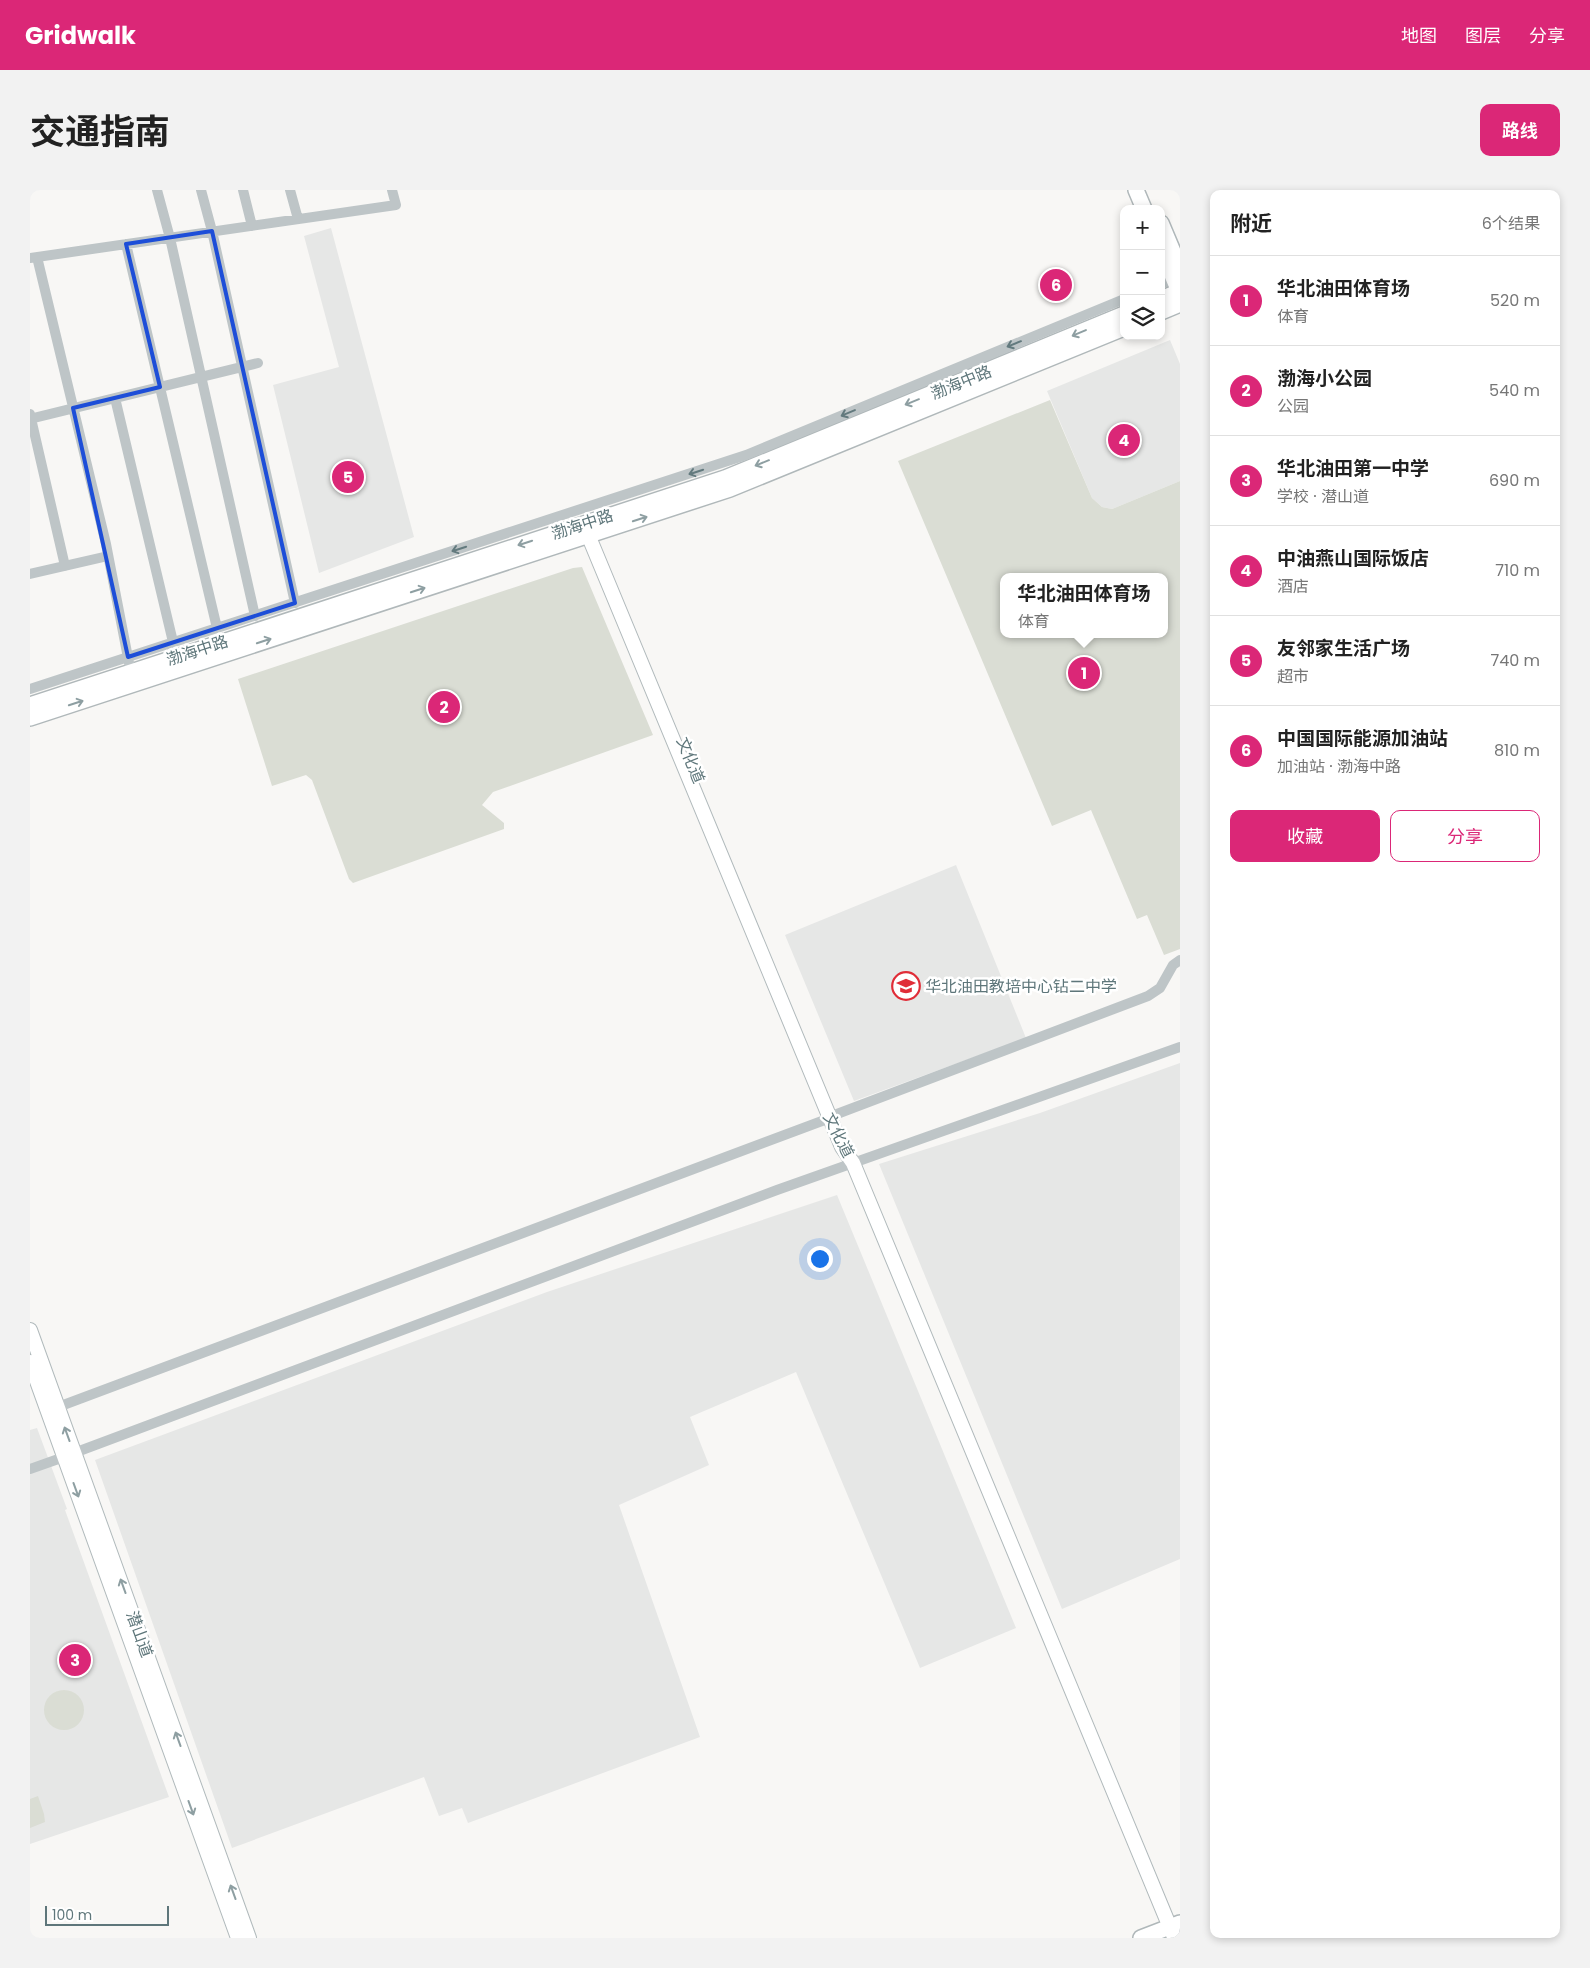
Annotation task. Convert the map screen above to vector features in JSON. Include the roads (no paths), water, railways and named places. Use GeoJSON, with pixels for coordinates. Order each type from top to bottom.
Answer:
{"type":"FeatureCollection","features":[{"type":"Feature","properties":{"kind":"main road"},"geometry":{"type":"LineString","coordinates":[[1136,190],[1142,205]]}},
{"type":"Feature","properties":{"kind":"main road"},"geometry":{"type":"LineString","coordinates":[[1148,190],[1154,205]]}},
{"type":"Feature","properties":{"kind":"main road"},"geometry":{"type":"LineString","coordinates":[[1165,240],[1176,287],[1165,305]]}},
{"type":"Feature","properties":{"kind":"main road"},"geometry":{"type":"LineString","coordinates":[[1165,260],[1176,287]]}},
{"type":"Feature","properties":{"kind":"main road"},"geometry":{"type":"LineString","coordinates":[[1165,296],[1176,287]]}},
{"type":"Feature","properties":{"kind":"main road","name":"渤海中路"},"geometry":{"type":"LineString","coordinates":[[30,718],[590,528],[726,478],[1120,316]]}},
{"type":"Feature","properties":{"kind":"main road","name":"渤海中路"},"geometry":{"type":"LineString","coordinates":[[30,705],[130,664],[737,486],[1120,330]]}},
{"type":"Feature","properties":{"kind":"main road","name":"文化道"},"geometry":{"type":"LineString","coordinates":[[590,528],[834,1116],[850,1144],[853,1163],[1176,1933]]}},
{"type":"Feature","properties":{"kind":"main road","name":"潜山道"},"geometry":{"type":"LineString","coordinates":[[30,1330],[58,1408],[69,1455],[238,1938]]}},
{"type":"Feature","properties":{"kind":"main road","name":"潜山道"},"geometry":{"type":"LineString","coordinates":[[30,1362],[69,1455],[249,1938]]}},
{"type":"Feature","properties":{"kind":"main road"},"geometry":{"type":"LineString","coordinates":[[1141,1938],[1176,1933]]}},
{"type":"Feature","properties":{"kind":"street"},"geometry":{"type":"LineString","coordinates":[[157,190],[170,238],[254,616]]}},
{"type":"Feature","properties":{"kind":"street"},"geometry":{"type":"LineString","coordinates":[[201,190],[212,231],[295,603]]}},
{"type":"Feature","properties":{"kind":"street"},"geometry":{"type":"LineString","coordinates":[[243,190],[252,226]]}},
{"type":"Feature","properties":{"kind":"street"},"geometry":{"type":"LineString","coordinates":[[290,190],[298,219]]}},
{"type":"Feature","properties":{"kind":"street"},"geometry":{"type":"LineString","coordinates":[[130,664],[108,556],[73,408],[34,257],[396,205],[392,190]]}},
{"type":"Feature","properties":{"kind":"street"},"geometry":{"type":"LineString","coordinates":[[126,244],[217,628]]}},
{"type":"Feature","properties":{"kind":"street"},"geometry":{"type":"LineString","coordinates":[[30,689],[130,664],[173,642],[746,455],[1120,301]]}},
{"type":"Feature","properties":{"kind":"street"},"geometry":{"type":"LineString","coordinates":[[65,566],[30,417],[258,363]]}},
{"type":"Feature","properties":{"kind":"street"},"geometry":{"type":"LineString","coordinates":[[115,398],[173,642]]}},
{"type":"Feature","properties":{"kind":"street"},"geometry":{"type":"LineString","coordinates":[[30,574],[108,556]]}},
{"type":"Feature","properties":{"kind":"street"},"geometry":{"type":"LineString","coordinates":[[58,1408],[1148,996],[1160,988],[1173,965],[1180,960]]}},
{"type":"Feature","properties":{"kind":"street"},"geometry":{"type":"LineString","coordinates":[[30,1469],[853,1163],[1180,1047]]}},
{"type":"Feature","properties":{"kind":"place","name":"中国国际能源加油站"},"geometry":{"type":"Point","coordinates":[1056,285]}},
{"type":"Feature","properties":{"kind":"place","name":"中油燕山国际饭店"},"geometry":{"type":"Point","coordinates":[1124,440]}},
{"type":"Feature","properties":{"kind":"place","name":"友邻家生活广场"},"geometry":{"type":"Point","coordinates":[348,477]}},
{"type":"Feature","properties":{"kind":"place","name":"华北油田体育场"},"geometry":{"type":"Point","coordinates":[1084,673]}},
{"type":"Feature","properties":{"kind":"place","name":"渤海小公园"},"geometry":{"type":"Point","coordinates":[444,707]}},
{"type":"Feature","properties":{"kind":"place","name":"华北油田教培中心钻二中学"},"geometry":{"type":"Point","coordinates":[906,986]}},
{"type":"Feature","properties":{"kind":"place","name":"华北油田第一中学"},"geometry":{"type":"Point","coordinates":[75,1660]}}]}
